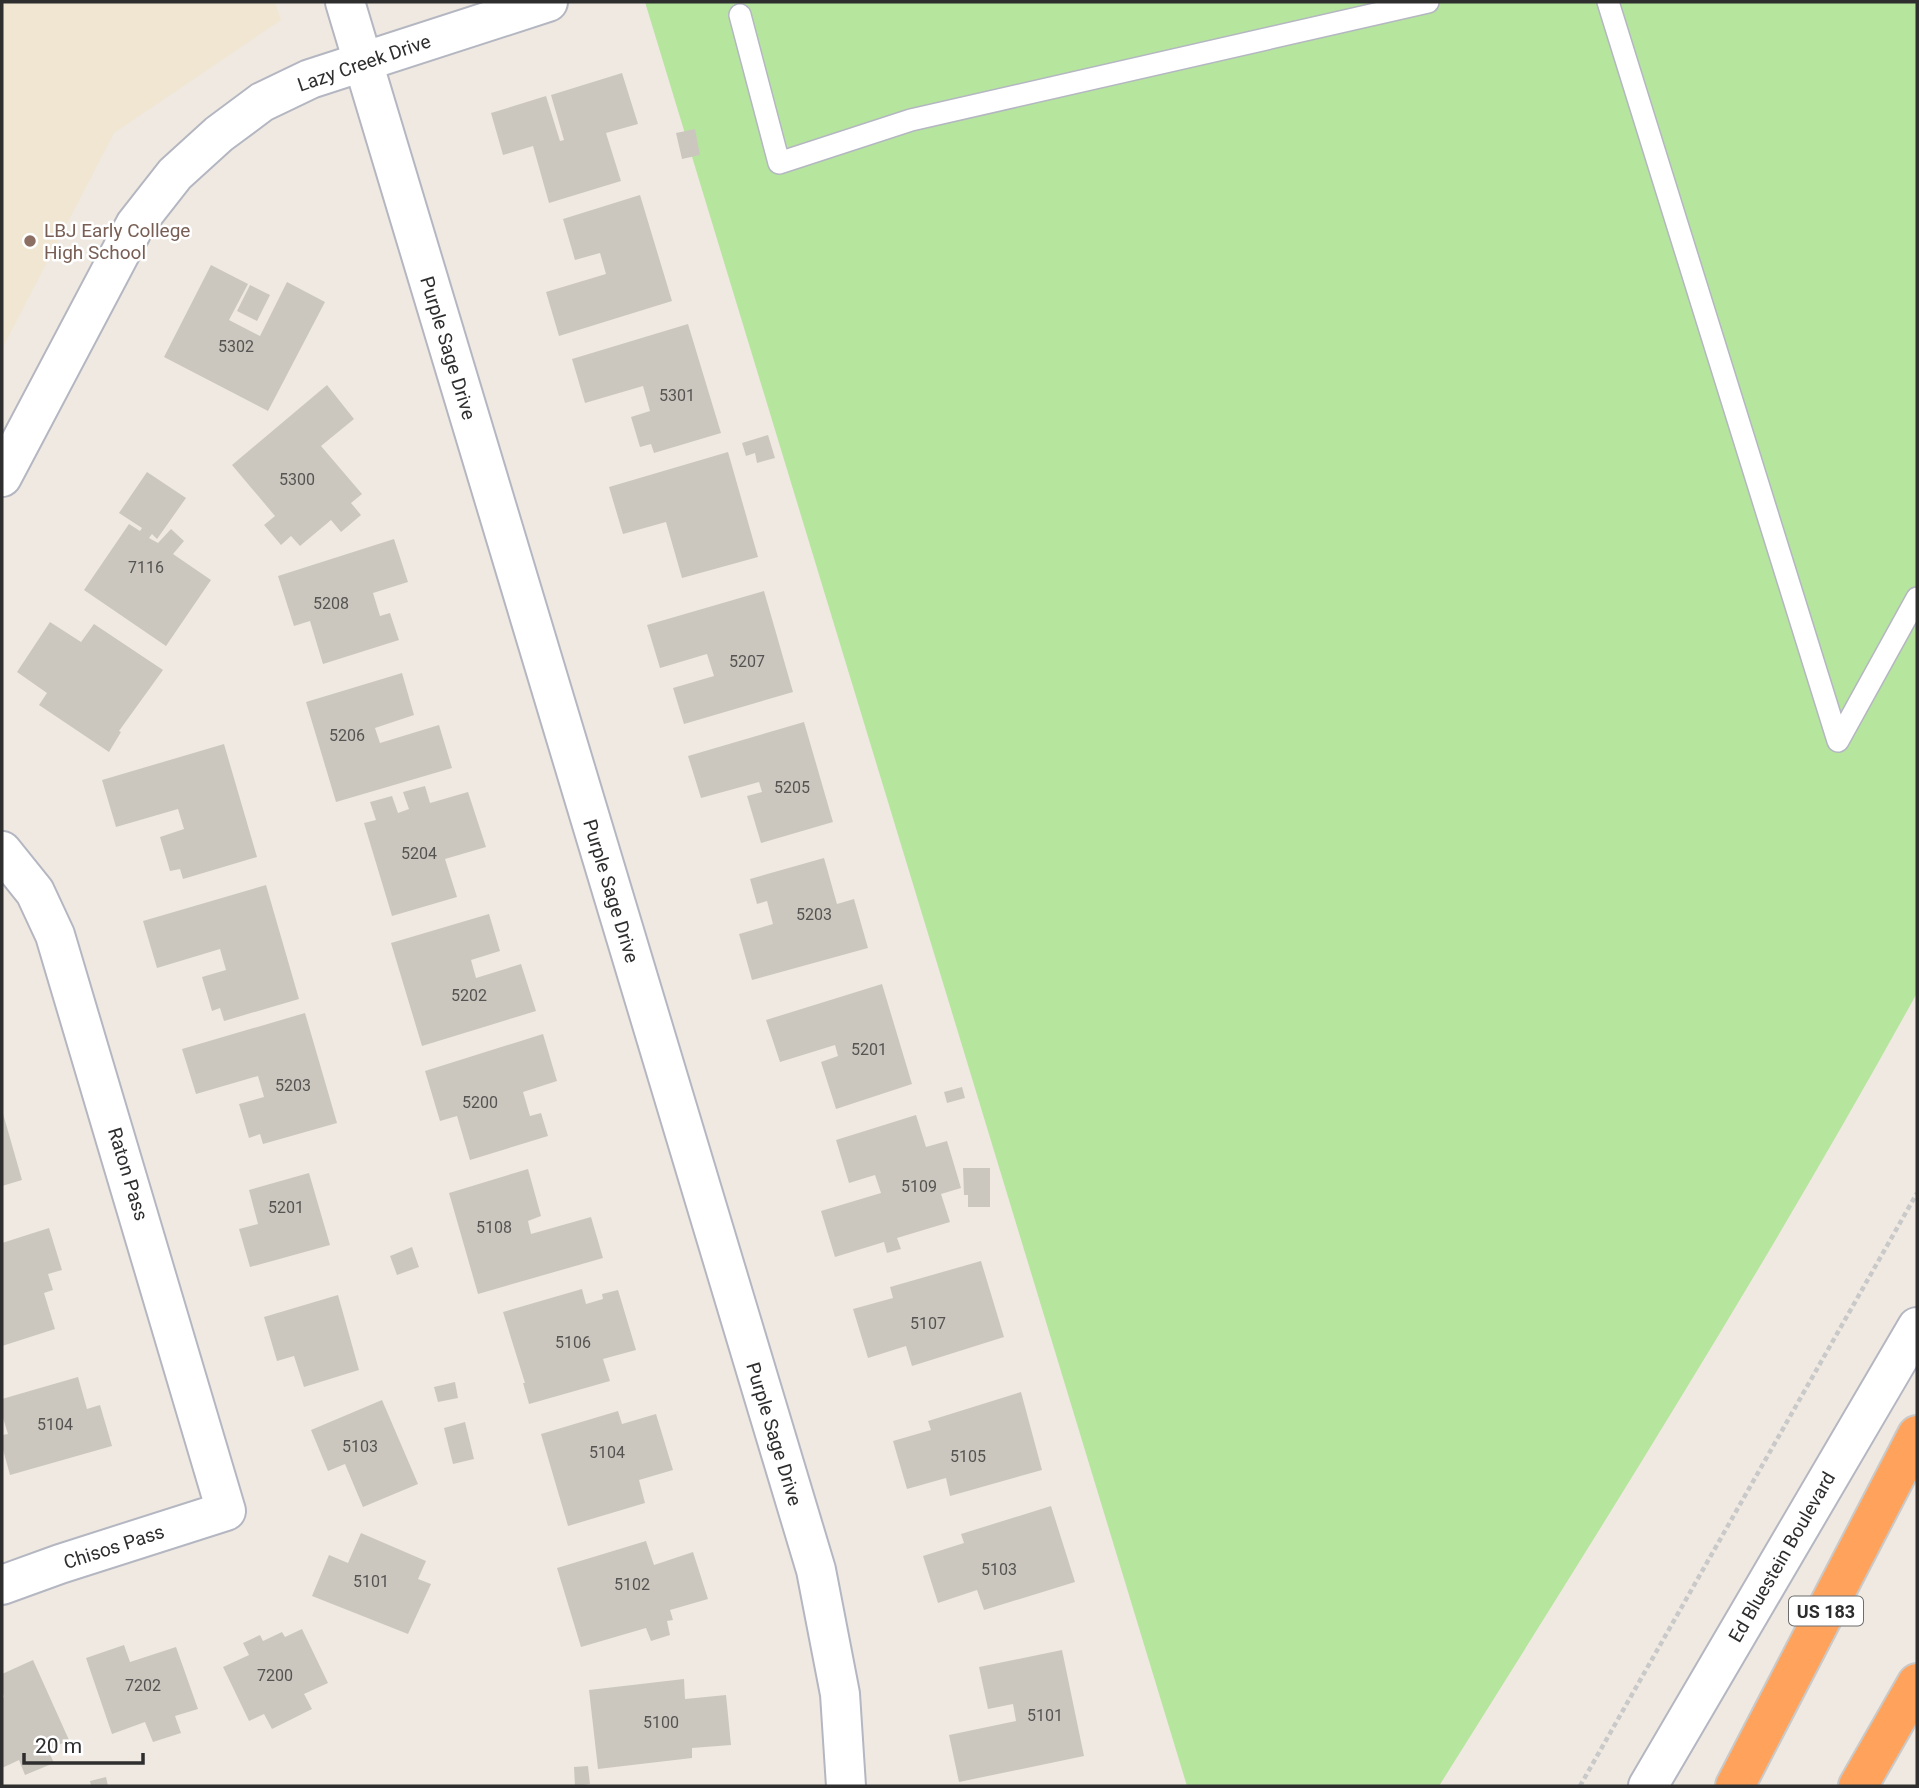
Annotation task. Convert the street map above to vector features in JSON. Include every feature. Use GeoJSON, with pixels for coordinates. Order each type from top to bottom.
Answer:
{"type":"FeatureCollection","features":[{"type":"Feature","properties":{"kind":"highway","name":"US 183"},"geometry":{"type":"LineString","coordinates":[[1735,1786],[1917,1435]]}},
{"type":"Feature","properties":{"kind":"highway"},"geometry":{"type":"LineString","coordinates":[[1858,1786],[1917,1683]]}},
{"type":"Feature","properties":{"kind":"street","name":"Purple Sage Drive"},"geometry":{"type":"LineString","coordinates":[[345,2],[816,1570],[840,1694],[846,1786]]}},
{"type":"Feature","properties":{"kind":"street","name":"Lazy Creek Drive"},"geometry":{"type":"LineString","coordinates":[[2,477],[135,225],[175,174],[219,134],[262,102],[310,79],[548,2]]}},
{"type":"Feature","properties":{"kind":"street","name":"Raton Pass"},"geometry":{"type":"LineString","coordinates":[[2,851],[35,892],[55,935],[226,1511]]}},
{"type":"Feature","properties":{"kind":"street","name":"Ed Bluestein Boulevard"},"geometry":{"type":"LineString","coordinates":[[1647,1786],[1917,1327]]}},
{"type":"Feature","properties":{"kind":"street","name":"Chisos Pass"},"geometry":{"type":"LineString","coordinates":[[2,1585],[226,1511]]}},
{"type":"Feature","properties":{"kind":"lane"},"geometry":{"type":"LineString","coordinates":[[740,15],[779,163],[911,120],[1428,2]]}},
{"type":"Feature","properties":{"kind":"lane"},"geometry":{"type":"LineString","coordinates":[[1608,2],[1838,741],[1917,598]]}},
{"type":"Feature","properties":{"kind":"path"},"geometry":{"type":"LineString","coordinates":[[1580,1786],[1917,1193]]}},
{"type":"Feature","properties":{"kind":"shaded area","name":"LBJ Early College High School"},"geometry":{"type":"Polygon","coordinates":[[[2,2],[275,2],[281,20],[114,133],[2,349],[2,2]]]}},
{"type":"Feature","properties":{"kind":"green space"},"geometry":{"type":"Polygon","coordinates":[[[645,2],[1917,2],[1917,993],[1744,1294],[1439,1786],[1187,1786],[645,2]]]}},
{"type":"Feature","properties":{"kind":"building"},"geometry":{"type":"Polygon","coordinates":[[[622,73],[638,124],[606,133],[621,181],[549,203],[533,146],[503,155],[491,113],[546,96],[560,141],[564,140],[551,95],[622,73]]]}},
{"type":"Feature","properties":{"kind":"building"},"geometry":{"type":"Polygon","coordinates":[[[695,129],[700,155],[682,159],[676,133],[695,129]]]}},
{"type":"Feature","properties":{"kind":"building"},"geometry":{"type":"Polygon","coordinates":[[[640,195],[672,301],[559,336],[546,292],[606,274],[600,253],[575,260],[563,219],[640,195]]]}},
{"type":"Feature","properties":{"kind":"building"},"geometry":{"type":"Polygon","coordinates":[[[211,265],[248,284],[229,320],[260,336],[287,282],[325,302],[268,411],[164,357],[211,265]]]}},
{"type":"Feature","properties":{"kind":"building"},"geometry":{"type":"Polygon","coordinates":[[[250,285],[270,295],[257,321],[237,311],[250,285]]]}},
{"type":"Feature","properties":{"kind":"building"},"geometry":{"type":"Polygon","coordinates":[[[688,324],[721,433],[654,453],[651,444],[640,447],[631,417],[650,411],[643,386],[585,403],[572,359],[688,324]]]}},
{"type":"Feature","properties":{"kind":"building"},"geometry":{"type":"Polygon","coordinates":[[[327,385],[354,419],[321,446],[362,494],[351,503],[361,515],[341,532],[331,520],[300,546],[291,536],[281,545],[264,525],[275,516],[232,465],[327,385]]]}},
{"type":"Feature","properties":{"kind":"building"},"geometry":{"type":"Polygon","coordinates":[[[768,435],[775,458],[757,463],[755,453],[746,456],[742,443],[768,435]]]}},
{"type":"Feature","properties":{"kind":"building"},"geometry":{"type":"Polygon","coordinates":[[[728,452],[758,557],[682,578],[666,522],[623,534],[609,487],[728,452]]]}},
{"type":"Feature","properties":{"kind":"building"},"geometry":{"type":"Polygon","coordinates":[[[147,472],[186,498],[157,539],[152,534],[149,538],[158,543],[171,529],[184,541],[173,554],[211,580],[166,646],[84,590],[129,524],[140,531],[142,528],[119,513],[147,472]]]}},
{"type":"Feature","properties":{"kind":"building"},"geometry":{"type":"Polygon","coordinates":[[[394,539],[408,582],[373,593],[380,616],[390,613],[399,640],[323,664],[310,621],[294,626],[278,576],[394,539]]]}},
{"type":"Feature","properties":{"kind":"building"},"geometry":{"type":"Polygon","coordinates":[[[764,591],[793,692],[684,724],[673,688],[714,676],[707,654],[660,668],[647,625],[764,591]]]}},
{"type":"Feature","properties":{"kind":"building"},"geometry":{"type":"Polygon","coordinates":[[[50,622],[81,642],[94,624],[163,670],[119,731],[121,732],[109,752],[39,705],[47,693],[17,672],[50,622]]]}},
{"type":"Feature","properties":{"kind":"building"},"geometry":{"type":"Polygon","coordinates":[[[402,673],[414,715],[375,728],[380,743],[439,725],[452,768],[336,802],[306,702],[402,673]]]}},
{"type":"Feature","properties":{"kind":"building"},"geometry":{"type":"Polygon","coordinates":[[[804,722],[833,822],[761,843],[747,796],[762,792],[759,782],[701,798],[688,756],[804,722]]]}},
{"type":"Feature","properties":{"kind":"building"},"geometry":{"type":"Polygon","coordinates":[[[224,744],[257,857],[183,879],[180,869],[170,871],[160,837],[184,829],[178,809],[116,827],[102,780],[224,744]]]}},
{"type":"Feature","properties":{"kind":"building"},"geometry":{"type":"Polygon","coordinates":[[[425,786],[430,803],[468,792],[486,847],[445,859],[457,897],[392,916],[364,823],[376,820],[370,802],[392,796],[398,813],[409,809],[403,792],[425,786]]]}},
{"type":"Feature","properties":{"kind":"building"},"geometry":{"type":"Polygon","coordinates":[[[824,858],[837,904],[854,899],[868,948],[752,980],[739,934],[773,924],[767,901],[757,904],[750,879],[824,858]]]}},
{"type":"Feature","properties":{"kind":"building"},"geometry":{"type":"Polygon","coordinates":[[[266,885],[299,999],[224,1021],[220,1008],[212,1011],[202,977],[226,970],[220,949],[157,968],[143,921],[266,885]]]}},
{"type":"Feature","properties":{"kind":"building"},"geometry":{"type":"Polygon","coordinates":[[[489,914],[500,951],[471,960],[476,978],[521,964],[536,1011],[422,1046],[391,943],[489,914]]]}},
{"type":"Feature","properties":{"kind":"building"},"geometry":{"type":"Polygon","coordinates":[[[882,984],[912,1084],[836,1109],[821,1062],[838,1056],[835,1045],[780,1062],[766,1020],[882,984]]]}},
{"type":"Feature","properties":{"kind":"building"},"geometry":{"type":"Polygon","coordinates":[[[305,1013],[337,1123],[263,1144],[260,1134],[249,1138],[239,1104],[264,1097],[258,1076],[196,1094],[182,1049],[305,1013]]]}},
{"type":"Feature","properties":{"kind":"building"},"geometry":{"type":"Polygon","coordinates":[[[543,1034],[557,1081],[523,1092],[530,1116],[541,1113],[548,1136],[470,1160],[457,1116],[440,1121],[425,1071],[543,1034]]]}},
{"type":"Feature","properties":{"kind":"building"},"geometry":{"type":"Polygon","coordinates":[[[962,1087],[965,1098],[947,1103],[944,1092],[962,1087]]]}},
{"type":"Feature","properties":{"kind":"building"},"geometry":{"type":"Polygon","coordinates":[[[2,1110],[22,1180],[2,1186],[2,1110]]]}},
{"type":"Feature","properties":{"kind":"building"},"geometry":{"type":"Polygon","coordinates":[[[916,1115],[926,1147],[947,1141],[961,1188],[941,1194],[950,1222],[897,1238],[901,1249],[887,1253],[884,1242],[835,1257],[821,1211],[881,1193],[875,1175],[849,1183],[836,1140],[916,1115]]]}},
{"type":"Feature","properties":{"kind":"building"},"geometry":{"type":"Polygon","coordinates":[[[963,1168],[990,1168],[990,1207],[968,1207],[968,1195],[964,1195],[963,1168]]]}},
{"type":"Feature","properties":{"kind":"building"},"geometry":{"type":"Polygon","coordinates":[[[528,1169],[541,1216],[528,1221],[531,1234],[591,1217],[603,1258],[478,1294],[449,1193],[528,1169]]]}},
{"type":"Feature","properties":{"kind":"building"},"geometry":{"type":"Polygon","coordinates":[[[309,1173],[330,1245],[250,1267],[239,1229],[258,1224],[249,1190],[309,1173]]]}},
{"type":"Feature","properties":{"kind":"building"},"geometry":{"type":"Polygon","coordinates":[[[49,1228],[62,1270],[48,1274],[53,1290],[44,1293],[55,1329],[2,1346],[2,1243],[49,1228]]]}},
{"type":"Feature","properties":{"kind":"building"},"geometry":{"type":"Polygon","coordinates":[[[412,1247],[419,1267],[397,1275],[390,1256],[412,1247]]]}},
{"type":"Feature","properties":{"kind":"building"},"geometry":{"type":"Polygon","coordinates":[[[981,1261],[1004,1337],[912,1366],[906,1346],[868,1358],[853,1309],[893,1298],[890,1287],[981,1261]]]}},
{"type":"Feature","properties":{"kind":"building"},"geometry":{"type":"Polygon","coordinates":[[[582,1289],[586,1304],[603,1299],[602,1294],[618,1290],[636,1350],[603,1359],[610,1381],[529,1404],[503,1312],[582,1289]]]}},
{"type":"Feature","properties":{"kind":"building"},"geometry":{"type":"Polygon","coordinates":[[[338,1295],[359,1370],[304,1387],[294,1356],[277,1361],[264,1317],[338,1295]]]}},
{"type":"Feature","properties":{"kind":"building"},"geometry":{"type":"Polygon","coordinates":[[[78,1377],[87,1409],[100,1405],[112,1446],[10,1475],[2,1446],[2,1435],[8,1434],[2,1415],[2,1399],[78,1377]]]}},
{"type":"Feature","properties":{"kind":"building"},"geometry":{"type":"Polygon","coordinates":[[[455,1382],[458,1398],[438,1402],[434,1387],[455,1382]]]}},
{"type":"Feature","properties":{"kind":"building"},"geometry":{"type":"Polygon","coordinates":[[[1021,1392],[1042,1470],[950,1496],[946,1478],[907,1489],[893,1441],[931,1430],[928,1421],[1021,1392]]]}},
{"type":"Feature","properties":{"kind":"building"},"geometry":{"type":"Polygon","coordinates":[[[382,1400],[418,1484],[363,1507],[345,1464],[328,1471],[311,1430],[382,1400]]]}},
{"type":"Feature","properties":{"kind":"building"},"geometry":{"type":"Polygon","coordinates":[[[618,1411],[622,1424],[656,1414],[673,1470],[639,1480],[645,1503],[568,1526],[541,1434],[618,1411]]]}},
{"type":"Feature","properties":{"kind":"building"},"geometry":{"type":"Polygon","coordinates":[[[465,1422],[474,1459],[453,1464],[444,1428],[465,1422]]]}},
{"type":"Feature","properties":{"kind":"building"},"geometry":{"type":"Polygon","coordinates":[[[1051,1506],[1075,1582],[984,1610],[977,1590],[938,1603],[923,1556],[964,1543],[961,1534],[1051,1506]]]}},
{"type":"Feature","properties":{"kind":"building"},"geometry":{"type":"Polygon","coordinates":[[[361,1533],[426,1561],[418,1579],[431,1584],[408,1634],[312,1596],[329,1555],[348,1563],[361,1533]]]}},
{"type":"Feature","properties":{"kind":"building"},"geometry":{"type":"Polygon","coordinates":[[[646,1541],[654,1565],[693,1552],[708,1599],[670,1610],[673,1620],[667,1621],[670,1635],[651,1641],[646,1628],[581,1647],[557,1568],[646,1541]]]}},
{"type":"Feature","properties":{"kind":"building"},"geometry":{"type":"Polygon","coordinates":[[[302,1629],[328,1683],[304,1694],[312,1709],[272,1729],[264,1714],[249,1721],[223,1667],[249,1655],[243,1643],[260,1635],[263,1641],[282,1632],[285,1637],[302,1629]]]}},
{"type":"Feature","properties":{"kind":"building"},"geometry":{"type":"Polygon","coordinates":[[[124,1645],[130,1662],[176,1647],[198,1709],[175,1716],[181,1733],[153,1742],[145,1722],[112,1734],[86,1658],[124,1645]]]}},
{"type":"Feature","properties":{"kind":"building"},"geometry":{"type":"Polygon","coordinates":[[[1062,1650],[1084,1756],[959,1782],[949,1735],[1016,1721],[1013,1704],[988,1709],[979,1667],[1062,1650]]]}},
{"type":"Feature","properties":{"kind":"building"},"geometry":{"type":"Polygon","coordinates":[[[33,1660],[69,1740],[48,1750],[54,1763],[25,1775],[19,1760],[2,1768],[2,1674],[33,1660]]]}},
{"type":"Feature","properties":{"kind":"building"},"geometry":{"type":"Polygon","coordinates":[[[684,1679],[685,1699],[726,1695],[731,1745],[692,1748],[692,1758],[598,1769],[589,1690],[684,1679]]]}},
{"type":"Feature","properties":{"kind":"building"},"geometry":{"type":"Polygon","coordinates":[[[588,1766],[590,1784],[575,1786],[574,1767],[588,1766]]]}},
{"type":"Feature","properties":{"kind":"building"},"geometry":{"type":"Polygon","coordinates":[[[106,1777],[108,1786],[91,1786],[90,1781],[106,1777]]]}},
{"type":"Feature","properties":{"kind":"place","name":"LBJ Early College High School"},"geometry":{"type":"Point","coordinates":[30,241]}}]}
